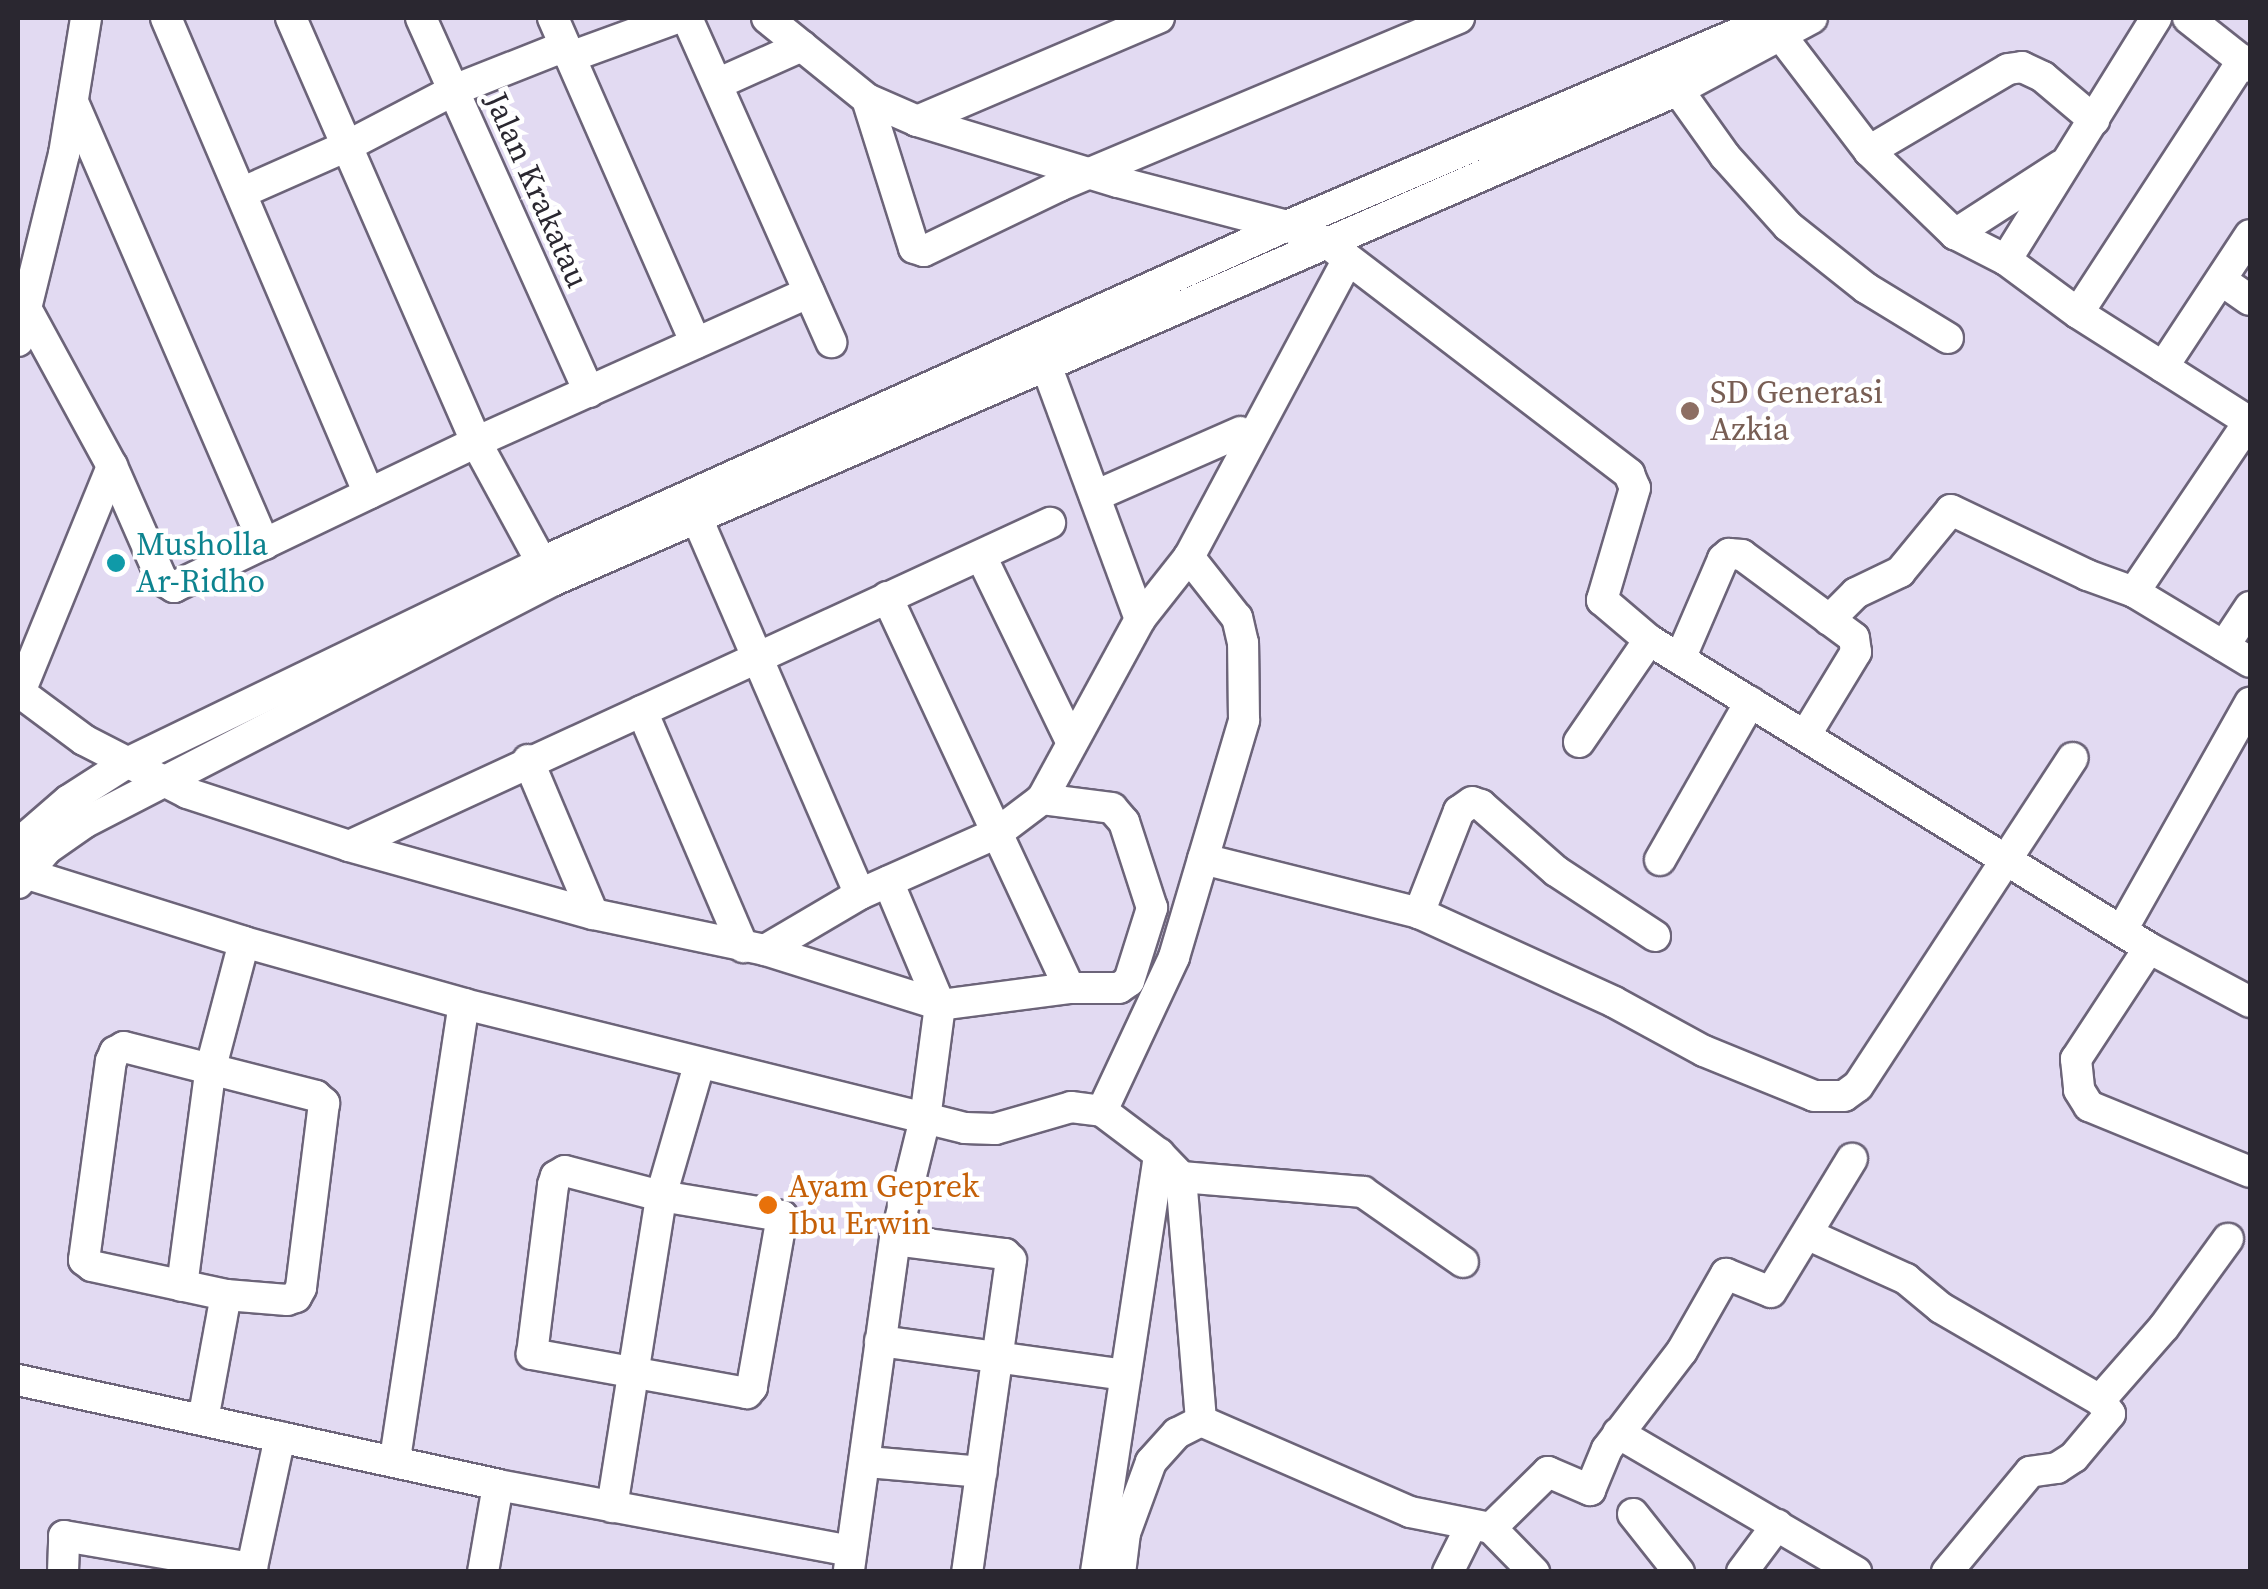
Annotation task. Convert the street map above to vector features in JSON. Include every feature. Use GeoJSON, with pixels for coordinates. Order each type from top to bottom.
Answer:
{"type":"FeatureCollection","features":[{"type":"Feature","properties":{"kind":"street"},"geometry":{"type":"LineString","coordinates":[[86,18],[73,102],[23,327],[112,466],[162,580],[174,587],[476,442],[809,292]]}},
{"type":"Feature","properties":{"kind":"street"},"geometry":{"type":"LineString","coordinates":[[166,18],[369,494]]}},
{"type":"Feature","properties":{"kind":"street"},"geometry":{"type":"LineString","coordinates":[[291,18],[476,442],[547,571]]}},
{"type":"Feature","properties":{"kind":"street","name":"Jalan Krakatau"},"geometry":{"type":"LineString","coordinates":[[421,18],[588,392]]}},
{"type":"Feature","properties":{"kind":"street"},"geometry":{"type":"LineString","coordinates":[[553,18],[696,343]]}},
{"type":"Feature","properties":{"kind":"street"},"geometry":{"type":"LineString","coordinates":[[241,193],[347,146],[454,90],[677,18]]}},
{"type":"Feature","properties":{"kind":"street"},"geometry":{"type":"LineString","coordinates":[[687,18],[831,342]]}},
{"type":"Feature","properties":{"kind":"street"},"geometry":{"type":"LineString","coordinates":[[766,18],[868,99],[918,121],[1088,173],[1288,226],[1337,252],[1630,474],[1635,488],[1602,600],[1649,640],[2149,948],[2250,1002]]}},
{"type":"Feature","properties":{"kind":"street"},"geometry":{"type":"LineString","coordinates":[[918,121],[1159,18]]}},
{"type":"Feature","properties":{"kind":"street"},"geometry":{"type":"LineString","coordinates":[[868,99],[917,250],[932,248],[1088,173],[1459,18]]}},
{"type":"Feature","properties":{"kind":"street"},"geometry":{"type":"LineString","coordinates":[[19,868],[69,800],[125,764],[693,506],[1288,226],[1773,23],[1812,18]]}},
{"type":"Feature","properties":{"kind":"street"},"geometry":{"type":"LineString","coordinates":[[2006,260],[2156,18]]}},
{"type":"Feature","properties":{"kind":"street"},"geometry":{"type":"LineString","coordinates":[[2078,313],[2246,64],[2188,18]]}},
{"type":"Feature","properties":{"kind":"street"},"geometry":{"type":"LineString","coordinates":[[693,506],[1337,252],[1678,90],[1773,23]]}},
{"type":"Feature","properties":{"kind":"street"},"geometry":{"type":"LineString","coordinates":[[1773,23],[1869,151],[1956,234],[2006,260],[2078,313],[2250,421],[2134,592]]}},
{"type":"Feature","properties":{"kind":"street"},"geometry":{"type":"LineString","coordinates":[[716,84],[802,46]]}},
{"type":"Feature","properties":{"kind":"street"},"geometry":{"type":"LineString","coordinates":[[1869,151],[2008,69],[2022,67],[2043,77],[2094,120]]}},
{"type":"Feature","properties":{"kind":"street"},"geometry":{"type":"LineString","coordinates":[[1678,90],[1725,156],[1788,226],[1866,288],[1948,338]]}},
{"type":"Feature","properties":{"kind":"street"},"geometry":{"type":"LineString","coordinates":[[73,102],[264,544]]}},
{"type":"Feature","properties":{"kind":"street"},"geometry":{"type":"LineString","coordinates":[[1956,234],[2066,162]]}},
{"type":"Feature","properties":{"kind":"street"},"geometry":{"type":"LineString","coordinates":[[2163,368],[2250,236]]}},
{"type":"Feature","properties":{"kind":"street"},"geometry":{"type":"LineString","coordinates":[[754,949],[860,894],[998,834],[1042,799],[1140,619],[1189,557],[1337,252]]}},
{"type":"Feature","properties":{"kind":"street"},"geometry":{"type":"LineString","coordinates":[[2221,280],[2250,300]]}},
{"type":"Feature","properties":{"kind":"street"},"geometry":{"type":"LineString","coordinates":[[1046,365],[1140,619]]}},
{"type":"Feature","properties":{"kind":"street"},"geometry":{"type":"LineString","coordinates":[[1095,496],[1241,432]]}},
{"type":"Feature","properties":{"kind":"street"},"geometry":{"type":"LineString","coordinates":[[112,466],[19,691],[125,764],[165,784],[349,846],[593,914],[754,949],[940,1005],[1069,988],[1119,988],[1129,981],[1152,908],[1124,822],[1112,808],[1042,799]]}},
{"type":"Feature","properties":{"kind":"street"},"geometry":{"type":"LineString","coordinates":[[693,506],[860,894]]}},
{"type":"Feature","properties":{"kind":"street"},"geometry":{"type":"LineString","coordinates":[[1828,620],[1856,593],[1900,572],[1950,510],[2087,575],[2134,592],[2250,662]]}},
{"type":"Feature","properties":{"kind":"street"},"geometry":{"type":"LineString","coordinates":[[349,846],[528,760],[1050,523]]}},
{"type":"Feature","properties":{"kind":"street"},"geometry":{"type":"LineString","coordinates":[[1680,659],[1728,554],[1742,555],[1854,638],[1856,652],[1805,736]]}},
{"type":"Feature","properties":{"kind":"street"},"geometry":{"type":"LineString","coordinates":[[981,556],[1072,741]]}},
{"type":"Feature","properties":{"kind":"street"},"geometry":{"type":"LineString","coordinates":[[1102,1112],[1174,957],[1244,720],[1244,643],[1237,618],[1189,557]]}},
{"type":"Feature","properties":{"kind":"street"},"geometry":{"type":"LineString","coordinates":[[19,868],[84,823],[165,784],[547,571]]}},
{"type":"Feature","properties":{"kind":"street"},"geometry":{"type":"LineString","coordinates":[[886,598],[1069,988]]}},
{"type":"Feature","properties":{"kind":"street"},"geometry":{"type":"LineString","coordinates":[[2224,646],[2250,607]]}},
{"type":"Feature","properties":{"kind":"street"},"geometry":{"type":"LineString","coordinates":[[1580,742],[1649,640]]}},
{"type":"Feature","properties":{"kind":"street"},"geometry":{"type":"LineString","coordinates":[[1660,860],[1750,702]]}},
{"type":"Feature","properties":{"kind":"street"},"geometry":{"type":"LineString","coordinates":[[2122,930],[2250,703]]}},
{"type":"Feature","properties":{"kind":"street"},"geometry":{"type":"LineString","coordinates":[[642,711],[754,949]]}},
{"type":"Feature","properties":{"kind":"street"},"geometry":{"type":"LineString","coordinates":[[1203,859],[1418,913],[1614,1002],[1704,1051],[1814,1096],[1844,1096],[1858,1086],[2073,758]]}},
{"type":"Feature","properties":{"kind":"street"},"geometry":{"type":"LineString","coordinates":[[528,760],[593,914]]}},
{"type":"Feature","properties":{"kind":"street"},"geometry":{"type":"LineString","coordinates":[[1418,913],[1460,811],[1472,802],[1482,804],[1556,871],[1655,936]]}},
{"type":"Feature","properties":{"kind":"street"},"geometry":{"type":"LineString","coordinates":[[19,868],[244,942],[464,1004],[699,1066],[925,1119],[995,1129],[1059,1109],[1102,1112],[1159,1154],[1181,1177],[1201,1421]]}},
{"type":"Feature","properties":{"kind":"street"},"geometry":{"type":"LineString","coordinates":[[18,1380],[395,1459],[850,1562],[868,1462],[895,1240],[925,1119],[940,1005],[888,881]]}},
{"type":"Feature","properties":{"kind":"street"},"geometry":{"type":"LineString","coordinates":[[182,1286],[211,1067],[244,942]]}},
{"type":"Feature","properties":{"kind":"street"},"geometry":{"type":"LineString","coordinates":[[2149,948],[2076,1059],[2079,1090],[2088,1106],[2250,1172]]}},
{"type":"Feature","properties":{"kind":"street"},"geometry":{"type":"LineString","coordinates":[[395,1459],[464,1004]]}},
{"type":"Feature","properties":{"kind":"street"},"geometry":{"type":"LineString","coordinates":[[124,1047],[211,1067],[316,1096],[324,1103],[301,1288],[296,1297],[287,1300],[226,1296],[92,1266],[84,1260],[115,1052],[124,1047]]}},
{"type":"Feature","properties":{"kind":"street"},"geometry":{"type":"LineString","coordinates":[[612,1507],[661,1196],[699,1066]]}},
{"type":"Feature","properties":{"kind":"street"},"geometry":{"type":"LineString","coordinates":[[1096,1572],[1159,1154]]}},
{"type":"Feature","properties":{"kind":"street"},"geometry":{"type":"LineString","coordinates":[[1448,1572],[1481,1527],[1548,1472],[1590,1490],[1618,1432],[1682,1351],[1726,1274],[1771,1292],[1852,1159]]}},
{"type":"Feature","properties":{"kind":"street"},"geometry":{"type":"LineString","coordinates":[[565,1172],[661,1196],[782,1216],[784,1224],[748,1393],[633,1374],[532,1354],[556,1176],[565,1172]]}},
{"type":"Feature","properties":{"kind":"street"},"geometry":{"type":"LineString","coordinates":[[1181,1177],[1363,1192],[1463,1262]]}},
{"type":"Feature","properties":{"kind":"street"},"geometry":{"type":"LineString","coordinates":[[1809,1235],[1906,1279],[1942,1308],[2100,1400],[2110,1414],[2074,1456],[2057,1468],[2030,1472],[1947,1572]]}},
{"type":"Feature","properties":{"kind":"street"},"geometry":{"type":"LineString","coordinates":[[2100,1400],[2164,1327],[2228,1239]]}},
{"type":"Feature","properties":{"kind":"street"},"geometry":{"type":"LineString","coordinates":[[895,1240],[1009,1256],[967,1572]]}},
{"type":"Feature","properties":{"kind":"street"},"geometry":{"type":"LineString","coordinates":[[203,1420],[226,1296]]}},
{"type":"Feature","properties":{"kind":"street"},"geometry":{"type":"LineString","coordinates":[[880,1341],[1126,1375]]}},
{"type":"Feature","properties":{"kind":"street"},"geometry":{"type":"LineString","coordinates":[[1201,1421],[1410,1512],[1481,1527],[1534,1572]]}},
{"type":"Feature","properties":{"kind":"street"},"geometry":{"type":"LineString","coordinates":[[1120,1572],[1125,1533],[1151,1462],[1177,1433],[1201,1421]]}},
{"type":"Feature","properties":{"kind":"street"},"geometry":{"type":"LineString","coordinates":[[1618,1432],[1856,1572]]}},
{"type":"Feature","properties":{"kind":"street"},"geometry":{"type":"LineString","coordinates":[[64,1572],[64,1536],[252,1570],[280,1437]]}},
{"type":"Feature","properties":{"kind":"street"},"geometry":{"type":"LineString","coordinates":[[868,1462],[982,1472]]}},
{"type":"Feature","properties":{"kind":"street"},"geometry":{"type":"LineString","coordinates":[[483,1572],[498,1485]]}},
{"type":"Feature","properties":{"kind":"street"},"geometry":{"type":"LineString","coordinates":[[1633,1514],[1678,1572]]}},
{"type":"Feature","properties":{"kind":"street"},"geometry":{"type":"LineString","coordinates":[[1742,1572],[1776,1525]]}},
{"type":"Feature","properties":{"kind":"place","name":"SD Generasi Azkia"},"geometry":{"type":"Point","coordinates":[1690,411]}},
{"type":"Feature","properties":{"kind":"place","name":"Musholla Ar-Ridho"},"geometry":{"type":"Point","coordinates":[116,563]}},
{"type":"Feature","properties":{"kind":"place","name":"Ayam Geprek Ibu Erwin"},"geometry":{"type":"Point","coordinates":[768,1205]}}]}
